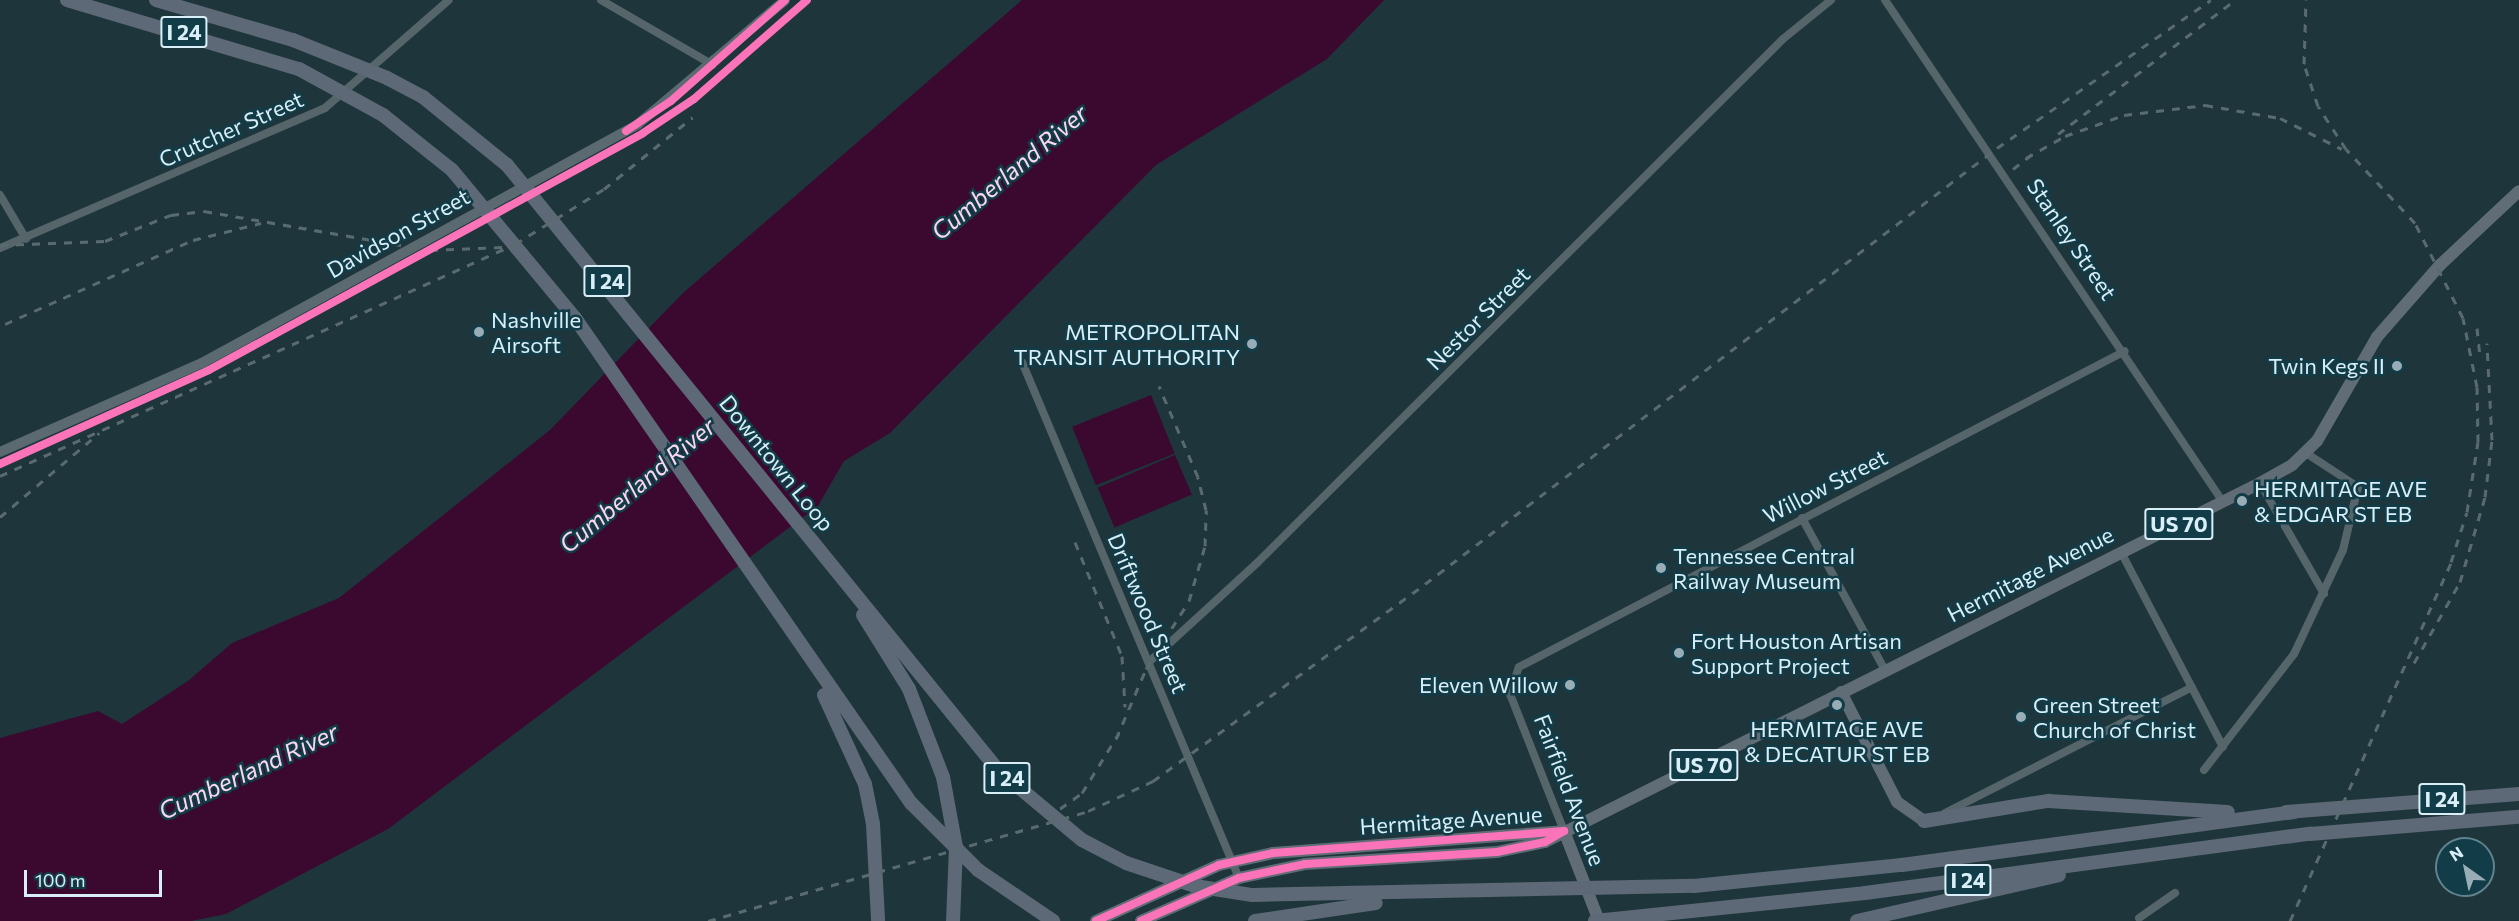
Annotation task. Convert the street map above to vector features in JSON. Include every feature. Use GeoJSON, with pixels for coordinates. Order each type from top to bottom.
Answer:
{"type":"FeatureCollection","features":[{"type":"Feature","properties":{"kind":"highway","name":"I 24"},"geometry":{"type":"LineString","coordinates":[[67,0],[299,69],[416,138],[488,209],[575,318],[911,803],[978,870],[1049,919]]}},
{"type":"Feature","properties":{"kind":"highway","name":"Downtown Loop"},"geometry":{"type":"LineString","coordinates":[[156,0],[335,55],[423,97],[507,165],[831,561]]}},
{"type":"Feature","properties":{"kind":"highway","name":"I 24"},"geometry":{"type":"LineString","coordinates":[[831,561],[948,711],[1038,807],[1082,840],[1126,863],[1195,886],[1252,895],[1422,895],[1610,889],[1816,876],[2294,812],[2519,794]]}},
{"type":"Feature","properties":{"kind":"highway"},"geometry":{"type":"LineString","coordinates":[[831,561],[909,689],[933,743],[956,847],[953,921]]}},
{"type":"Feature","properties":{"kind":"highway"},"geometry":{"type":"LineString","coordinates":[[781,617],[852,745],[873,824],[879,901],[878,921]]}},
{"type":"Feature","properties":{"kind":"highway"},"geometry":{"type":"LineString","coordinates":[[1924,822],[2048,801],[2192,812],[2294,812]]}},
{"type":"Feature","properties":{"kind":"highway","name":"I 24"},"geometry":{"type":"LineString","coordinates":[[1597,921],[2310,834],[2519,817]]}},
{"type":"Feature","properties":{"kind":"highway"},"geometry":{"type":"LineString","coordinates":[[1857,921],[1928,909],[2123,858]]}},
{"type":"Feature","properties":{"kind":"highway"},"geometry":{"type":"LineString","coordinates":[[1255,921],[1422,895]]}},
{"type":"Feature","properties":{"kind":"main road","name":"Hermitage Avenue"},"geometry":{"type":"LineString","coordinates":[[1141,921],[1239,878],[1305,864],[1497,852],[1545,842],[1564,831],[1621,808],[1841,692],[2260,483],[2306,453],[2377,337],[2440,265],[2519,191]]}},
{"type":"Feature","properties":{"kind":"main road"},"geometry":{"type":"LineString","coordinates":[[1841,692],[1899,806],[1924,822]]}},
{"type":"Feature","properties":{"kind":"main road","name":"Hermitage Avenue"},"geometry":{"type":"LineString","coordinates":[[1096,921],[1232,862],[1324,845],[1564,831]]}},
{"type":"Feature","properties":{"kind":"main road","name":"Fairfield Avenue"},"geometry":{"type":"LineString","coordinates":[[1564,831],[1597,921]]}},
{"type":"Feature","properties":{"kind":"street","name":"Crutcher Street"},"geometry":{"type":"LineString","coordinates":[[0,248],[325,108],[449,0]]}},
{"type":"Feature","properties":{"kind":"street"},"geometry":{"type":"LineString","coordinates":[[601,0],[713,65]]}},
{"type":"Feature","properties":{"kind":"street","name":"Davidson Street"},"geometry":{"type":"LineString","coordinates":[[0,452],[222,352],[638,124],[713,65],[785,0]]}},
{"type":"Feature","properties":{"kind":"street","name":"Nestor Street"},"geometry":{"type":"LineString","coordinates":[[1149,662],[1282,537],[1782,39],[1831,0]]}},
{"type":"Feature","properties":{"kind":"street","name":"Stanley Street"},"geometry":{"type":"LineString","coordinates":[[1885,0],[2125,351],[2223,502]]}},
{"type":"Feature","properties":{"kind":"street"},"geometry":{"type":"LineString","coordinates":[[0,195],[26,238]]}},
{"type":"Feature","properties":{"kind":"street","name":"Willow Street"},"geometry":{"type":"LineString","coordinates":[[1513,675],[1613,614],[2125,351]]}},
{"type":"Feature","properties":{"kind":"street","name":"Driftwood Street"},"geometry":{"type":"LineString","coordinates":[[1022,362],[1239,878]]}},
{"type":"Feature","properties":{"kind":"street"},"geometry":{"type":"LineString","coordinates":[[2204,770],[2277,681],[2324,594],[2343,550],[2358,487],[2306,453]]}},
{"type":"Feature","properties":{"kind":"street"},"geometry":{"type":"LineString","coordinates":[[2260,483],[2324,594]]}},
{"type":"Feature","properties":{"kind":"street"},"geometry":{"type":"LineString","coordinates":[[1802,518],[1886,670]]}},
{"type":"Feature","properties":{"kind":"street"},"geometry":{"type":"LineString","coordinates":[[2121,552],[2223,747]]}},
{"type":"Feature","properties":{"kind":"street","name":"Fairfield Avenue"},"geometry":{"type":"LineString","coordinates":[[1513,675],[1510,694],[1564,831]]}},
{"type":"Feature","properties":{"kind":"street"},"geometry":{"type":"LineString","coordinates":[[1924,822],[2192,687]]}},
{"type":"Feature","properties":{"kind":"street"},"geometry":{"type":"LineString","coordinates":[[2138,920],[2175,894]]}},
{"type":"Feature","properties":{"kind":"water","name":"Cumberland River"},"geometry":{"type":"Polygon","coordinates":[[[1022,0],[1384,0],[1327,59],[1156,165],[890,433],[844,461],[818,506],[388,829],[226,914],[191,921],[0,921],[0,738],[98,711],[122,724],[188,681],[232,643],[339,598],[550,430],[683,293],[1022,0]]]}},
{"type":"Feature","properties":{"kind":"water"},"geometry":{"type":"Polygon","coordinates":[[[1151,395],[1175,453],[1096,485],[1072,427],[1151,395]]]}},
{"type":"Feature","properties":{"kind":"water"},"geometry":{"type":"Polygon","coordinates":[[[1175,455],[1192,495],[1114,527],[1098,488],[1175,455]]]}},
{"type":"Feature","properties":{"kind":"railway"},"geometry":{"type":"LineString","coordinates":[[708,921],[1088,811],[1153,781],[1425,584],[1997,148],[2211,0]]}},
{"type":"Feature","properties":{"kind":"railway"},"geometry":{"type":"LineString","coordinates":[[2058,134],[2235,0]]}},
{"type":"Feature","properties":{"kind":"railway"},"geometry":{"type":"LineString","coordinates":[[2290,921],[2451,562],[2467,512],[2478,442],[2477,387],[2463,318],[2415,223],[2346,149],[2318,106],[2304,64],[2306,0]]}},
{"type":"Feature","properties":{"kind":"railway"},"geometry":{"type":"LineString","coordinates":[[2026,158],[2065,136],[2124,115],[2205,105],[2280,118],[2342,149]]}},
{"type":"Feature","properties":{"kind":"railway"},"geometry":{"type":"LineString","coordinates":[[0,476],[515,244],[604,189],[693,117]]}},
{"type":"Feature","properties":{"kind":"railway"},"geometry":{"type":"LineString","coordinates":[[2013,169],[2032,154]]}},
{"type":"Feature","properties":{"kind":"railway"},"geometry":{"type":"LineString","coordinates":[[0,245],[105,241],[171,215],[204,211],[430,250],[503,247]]}},
{"type":"Feature","properties":{"kind":"railway"},"geometry":{"type":"LineString","coordinates":[[5,324],[193,240],[261,223]]}},
{"type":"Feature","properties":{"kind":"railway"},"geometry":{"type":"LineString","coordinates":[[2477,328],[2480,356]]}},
{"type":"Feature","properties":{"kind":"railway"},"geometry":{"type":"LineString","coordinates":[[2414,663],[2460,582],[2485,497],[2492,440],[2487,343]]}},
{"type":"Feature","properties":{"kind":"railway"},"geometry":{"type":"LineString","coordinates":[[1116,739],[1146,669],[1189,601],[1205,546],[1206,510],[1198,477],[1159,386]]}},
{"type":"Feature","properties":{"kind":"railway"},"geometry":{"type":"LineString","coordinates":[[0,517],[99,433]]}},
{"type":"Feature","properties":{"kind":"railway"},"geometry":{"type":"LineString","coordinates":[[1075,542],[1122,656],[1125,707]]}},
{"type":"Feature","properties":{"kind":"railway"},"geometry":{"type":"LineString","coordinates":[[1047,818],[1082,793],[1119,733]]}},
{"type":"Feature","properties":{"kind":"cycle path"},"geometry":{"type":"LineString","coordinates":[[626,131],[671,101],[785,0]]}},
{"type":"Feature","properties":{"kind":"cycle path"},"geometry":{"type":"LineString","coordinates":[[0,464],[209,370],[643,133],[694,99],[807,0]]}},
{"type":"Feature","properties":{"kind":"cycle path"},"geometry":{"type":"LineString","coordinates":[[1096,921],[1219,865],[1273,853],[1564,831]]}},
{"type":"Feature","properties":{"kind":"cycle path"},"geometry":{"type":"LineString","coordinates":[[1141,921],[1239,878],[1305,864],[1497,852],[1545,842],[1564,831]]}},
{"type":"Feature","properties":{"kind":"place","name":"Nashville Airsoft"},"geometry":{"type":"Point","coordinates":[479,332]}},
{"type":"Feature","properties":{"kind":"place","name":"METROPOLITAN TRANSIT AUTHORITY"},"geometry":{"type":"Point","coordinates":[1252,344]}},
{"type":"Feature","properties":{"kind":"place","name":"Twin Kegs II"},"geometry":{"type":"Point","coordinates":[2397,366]}},
{"type":"Feature","properties":{"kind":"place","name":"HERMITAGE AVE & EDGAR ST EB"},"geometry":{"type":"Point","coordinates":[2242,501]}},
{"type":"Feature","properties":{"kind":"place","name":"Tennessee Central Railway Museum"},"geometry":{"type":"Point","coordinates":[1661,568]}},
{"type":"Feature","properties":{"kind":"place","name":"Fort Houston Artisan Support Project"},"geometry":{"type":"Point","coordinates":[1679,653]}},
{"type":"Feature","properties":{"kind":"place","name":"Eleven Willow"},"geometry":{"type":"Point","coordinates":[1570,685]}},
{"type":"Feature","properties":{"kind":"place","name":"HERMITAGE AVE & DECATUR ST EB"},"geometry":{"type":"Point","coordinates":[1837,705]}},
{"type":"Feature","properties":{"kind":"place","name":"Green Street Church of Christ"},"geometry":{"type":"Point","coordinates":[2021,717]}}]}
